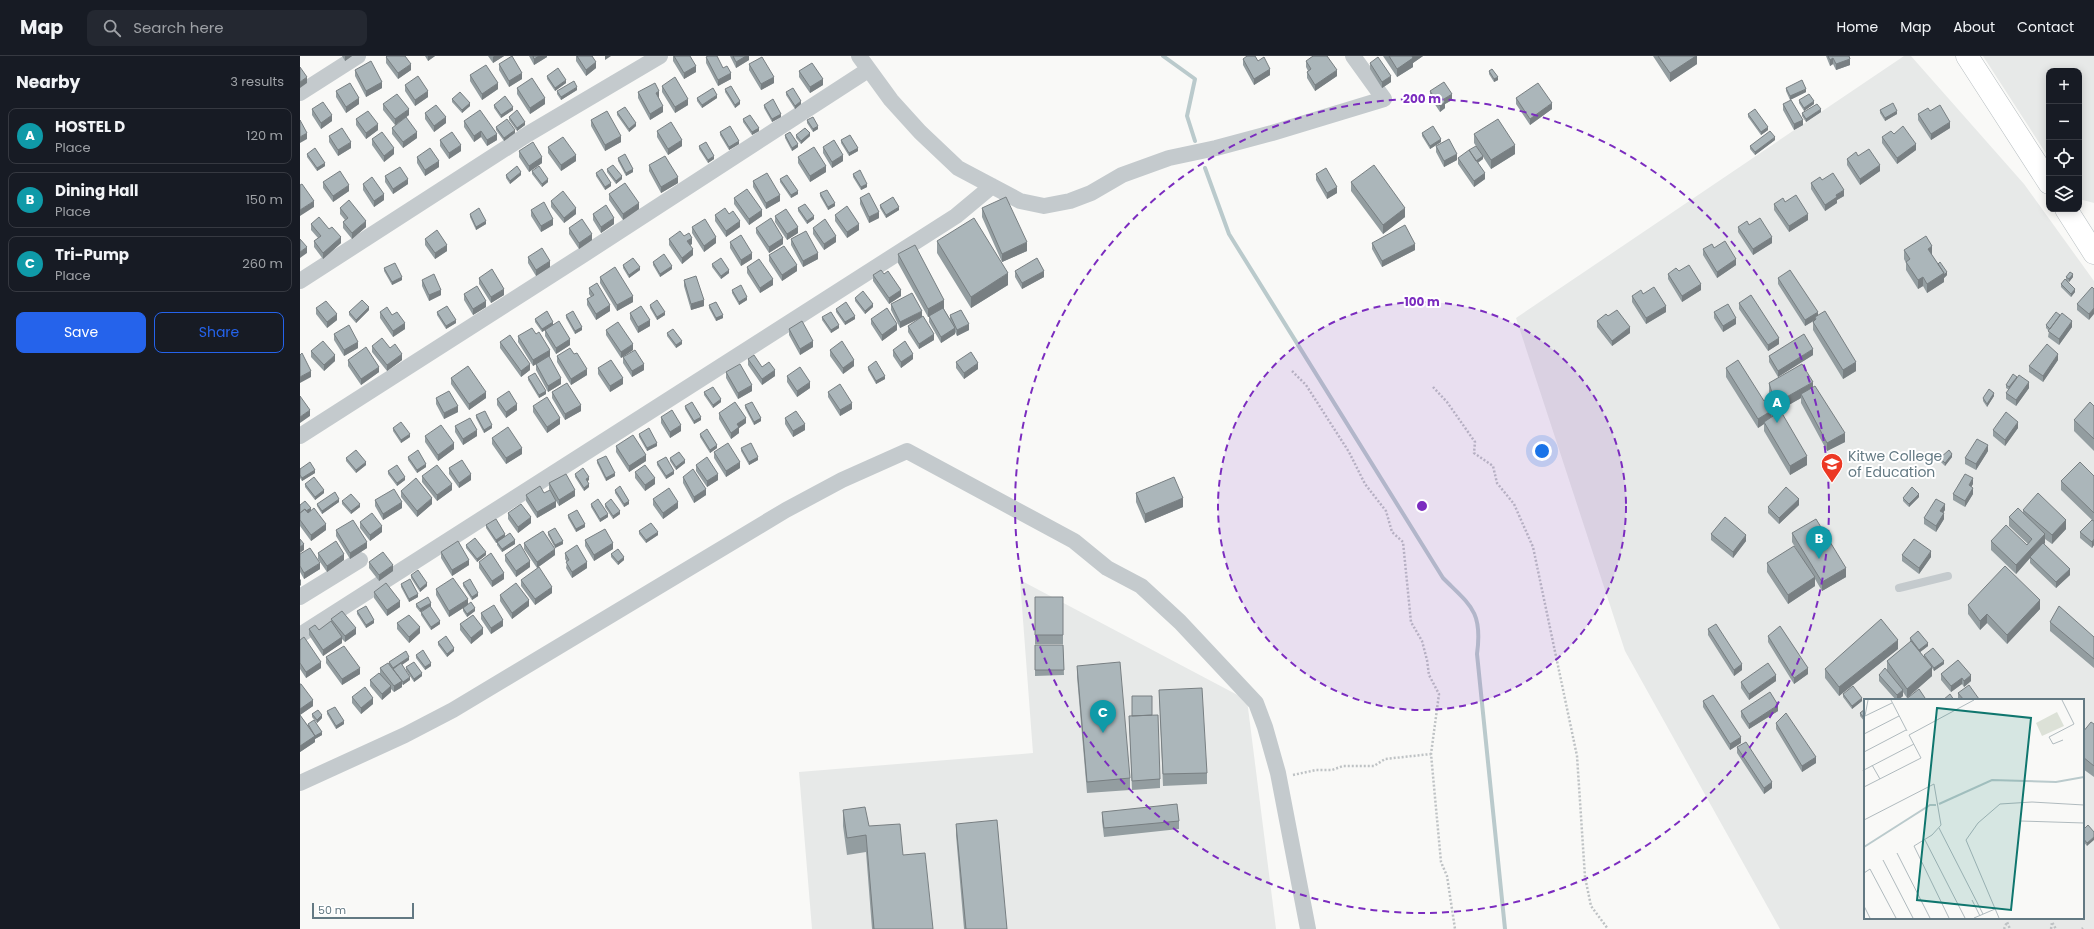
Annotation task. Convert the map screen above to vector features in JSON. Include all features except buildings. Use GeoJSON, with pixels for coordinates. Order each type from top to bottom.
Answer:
{"type":"FeatureCollection","features":[{"type":"Feature","properties":{"kind":"street"},"geometry":{"type":"LineString","coordinates":[[300,93],[358,56]]}},
{"type":"Feature","properties":{"kind":"street"},"geometry":{"type":"LineString","coordinates":[[300,281],[528,134],[660,56]]}},
{"type":"Feature","properties":{"kind":"street"},"geometry":{"type":"LineString","coordinates":[[859,56],[891,100],[920,132],[958,168],[1010,196],[1026,202],[1044,206],[1070,201],[1091,193],[1122,176],[1169,158],[1216,148],[1272,133],[1384,99],[1353,56]]}},
{"type":"Feature","properties":{"kind":"street"},"geometry":{"type":"LineString","coordinates":[[1967,56],[2046,178]]}},
{"type":"Feature","properties":{"kind":"street"},"geometry":{"type":"LineString","coordinates":[[300,436],[576,260],[868,70]]}},
{"type":"Feature","properties":{"kind":"street"},"geometry":{"type":"LineString","coordinates":[[300,635],[956,216],[992,186]]}},
{"type":"Feature","properties":{"kind":"street"},"geometry":{"type":"LineString","coordinates":[[2068,212],[2094,252]]}},
{"type":"Feature","properties":{"kind":"street"},"geometry":{"type":"LineString","coordinates":[[301,782],[405,735],[453,710],[786,510],[842,480],[907,451],[1074,541],[1107,568],[1141,586],[1180,622],[1256,703],[1266,727],[1278,773],[1308,929]]}},
{"type":"Feature","properties":{"kind":"street"},"geometry":{"type":"LineString","coordinates":[[300,597],[360,560]]}},
{"type":"Feature","properties":{"kind":"lane"},"geometry":{"type":"LineString","coordinates":[[1899,588],[1948,576]]}},
{"type":"Feature","properties":{"kind":"path"},"geometry":{"type":"LineString","coordinates":[[1292,371],[1306,385],[1349,452],[1365,484],[1386,511],[1392,532],[1403,542],[1411,622],[1422,641],[1429,675],[1439,694],[1431,754],[1441,862],[1447,876],[1455,929]]}},
{"type":"Feature","properties":{"kind":"path"},"geometry":{"type":"LineString","coordinates":[[1433,387],[1447,402],[1475,442],[1474,453],[1493,466],[1497,483],[1514,504],[1533,546],[1577,756],[1585,877],[1591,906],[1608,929]]}},
{"type":"Feature","properties":{"kind":"path"},"geometry":{"type":"LineString","coordinates":[[1278,773],[1297,775],[1316,770],[1332,770],[1343,766],[1374,766],[1385,759],[1431,754]]}},
{"type":"Feature","properties":{"kind":"path"},"geometry":{"type":"LineString","coordinates":[[2004,929],[2007,922],[2010,929]]}},
{"type":"Feature","properties":{"kind":"path"},"geometry":{"type":"LineString","coordinates":[[2051,929],[2052,922],[2056,929]]}},
{"type":"Feature","properties":{"kind":"shaded area","name":"Kitwe College of Education"},"geometry":{"type":"Polygon","coordinates":[[[1904,56],[1911,56],[2024,184],[2094,281],[2094,929],[1780,929],[1625,651],[1516,318],[1904,56]]]}},
{"type":"Feature","properties":{"kind":"shaded area"},"geometry":{"type":"Polygon","coordinates":[[[1983,56],[2094,56],[2094,203],[2082,200],[2082,68],[2046,68],[2046,153],[1983,56]]]}},
{"type":"Feature","properties":{"kind":"shaded area"},"geometry":{"type":"Polygon","coordinates":[[[1020,580],[1247,700],[1276,929],[812,929],[799,772],[1033,753],[1020,580]]]}},
{"type":"Feature","properties":{"kind":"waterway"},"geometry":{"type":"LineString","coordinates":[[1163,56],[1195,79],[1187,116],[1195,141]]}},
{"type":"Feature","properties":{"kind":"waterway"},"geometry":{"type":"LineString","coordinates":[[1205,168],[1229,234],[1443,578],[1461,595],[1476,618],[1478,628],[1477,654],[1505,929]]}},
{"type":"Feature","properties":{"kind":"place","name":"HOSTEL D"},"geometry":{"type":"Point","coordinates":[1777,423]}},
{"type":"Feature","properties":{"kind":"place","name":"Kitwe College of Education"},"geometry":{"type":"Point","coordinates":[1832,484]}},
{"type":"Feature","properties":{"kind":"place","name":"Dining Hall"},"geometry":{"type":"Point","coordinates":[1819,559]}},
{"type":"Feature","properties":{"kind":"place","name":"Tri-Pump"},"geometry":{"type":"Point","coordinates":[1103,733]}}]}
